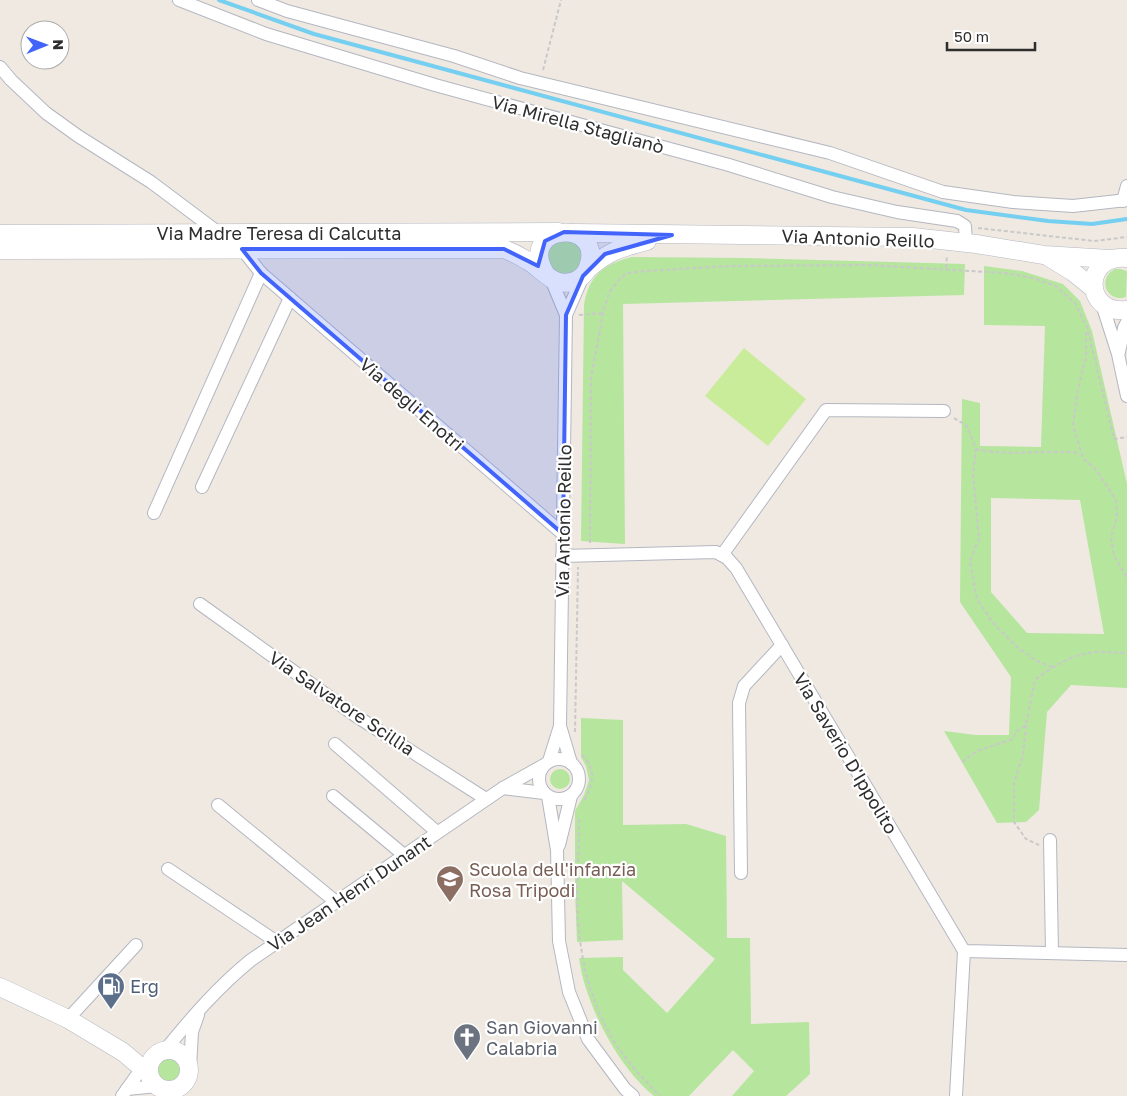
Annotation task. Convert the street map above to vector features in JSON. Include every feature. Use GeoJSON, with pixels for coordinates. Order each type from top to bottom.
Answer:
{"type":"FeatureCollection","features":[{"type":"Feature","properties":{"kind":"main road","name":"Via Antonio Reillo"},"geometry":{"type":"LineString","coordinates":[[566,233],[913,237],[1044,255],[1118,258]]}},
{"type":"Feature","properties":{"kind":"main road","name":"Via Madre Teresa di Calcutta"},"geometry":{"type":"LineString","coordinates":[[0,234],[566,233]]}},
{"type":"Feature","properties":{"kind":"main road"},"geometry":{"type":"LineString","coordinates":[[566,233],[581,237],[587,244],[590,252],[590,261],[585,273],[576,281],[567,283],[559,283],[548,276],[540,266],[539,257],[540,249],[545,241],[551,236],[566,233]]}},
{"type":"Feature","properties":{"kind":"main road","name":"Via Antonio Reillo"},"geometry":{"type":"LineString","coordinates":[[585,273],[605,254],[621,247],[672,235]]}},
{"type":"Feature","properties":{"kind":"main road","name":"Via Madre Teresa di Calcutta"},"geometry":{"type":"LineString","coordinates":[[0,250],[504,249],[524,258],[548,276]]}},
{"type":"Feature","properties":{"kind":"main road","name":"Via Antonio Reillo"},"geometry":{"type":"LineString","coordinates":[[1044,255],[1073,272],[1098,296]]}},
{"type":"Feature","properties":{"kind":"main road"},"geometry":{"type":"LineString","coordinates":[[1118,258],[1102,264],[1096,271],[1094,280],[1098,296],[1109,309],[1127,310]]}},
{"type":"Feature","properties":{"kind":"main road"},"geometry":{"type":"LineString","coordinates":[[0,988],[68,1019],[182,1086],[190,1071]]}},
{"type":"Feature","properties":{"kind":"main road"},"geometry":{"type":"LineString","coordinates":[[159,1072],[172,1049],[184,1055],[190,1071],[194,1096]]}},
{"type":"Feature","properties":{"kind":"main road"},"geometry":{"type":"LineString","coordinates":[[123,1052],[159,1072]]}},
{"type":"Feature","properties":{"kind":"street","name":"Via Mirella Staglianò"},"geometry":{"type":"LineString","coordinates":[[180,0],[266,34],[435,85],[728,165],[832,197],[897,212],[956,221],[965,226],[966,243]]}},
{"type":"Feature","properties":{"kind":"street"},"geometry":{"type":"LineString","coordinates":[[258,0],[287,11],[454,56],[520,78],[830,152],[943,192],[1013,202],[1073,206],[1125,200],[1127,186]]}},
{"type":"Feature","properties":{"kind":"street"},"geometry":{"type":"LineString","coordinates":[[0,67],[46,113],[78,136],[151,182],[219,233]]}},
{"type":"Feature","properties":{"kind":"street","name":"Via degli Enotri"},"geometry":{"type":"LineString","coordinates":[[242,249],[261,273],[563,534]]}},
{"type":"Feature","properties":{"kind":"street"},"geometry":{"type":"LineString","coordinates":[[154,513],[261,273]]}},
{"type":"Feature","properties":{"kind":"street","name":"Via Antonio Reillo"},"geometry":{"type":"LineString","coordinates":[[547,763],[560,726],[566,315],[585,273]]}},
{"type":"Feature","properties":{"kind":"street","name":"Via Antonio Reillo"},"geometry":{"type":"LineString","coordinates":[[548,276],[566,315]]}},
{"type":"Feature","properties":{"kind":"street"},"geometry":{"type":"LineString","coordinates":[[1098,296],[1118,354],[1127,396]]}},
{"type":"Feature","properties":{"kind":"street"},"geometry":{"type":"LineString","coordinates":[[202,487],[290,298]]}},
{"type":"Feature","properties":{"kind":"street"},"geometry":{"type":"LineString","coordinates":[[1118,354],[1127,322]]}},
{"type":"Feature","properties":{"kind":"street"},"geometry":{"type":"LineString","coordinates":[[562,556],[716,552],[722,555],[826,410],[944,411]]}},
{"type":"Feature","properties":{"kind":"street","name":"Via Saverio D'Ippolito"},"geometry":{"type":"LineString","coordinates":[[722,555],[736,568],[964,951]]}},
{"type":"Feature","properties":{"kind":"street","name":"Via Salvatore Scillìa"},"geometry":{"type":"LineString","coordinates":[[200,604],[356,716],[486,799]]}},
{"type":"Feature","properties":{"kind":"street"},"geometry":{"type":"LineString","coordinates":[[741,873],[739,703],[744,686],[782,645]]}},
{"type":"Feature","properties":{"kind":"street","name":"Via Antonio Reillo"},"geometry":{"type":"LineString","coordinates":[[560,726],[576,759]]}},
{"type":"Feature","properties":{"kind":"street"},"geometry":{"type":"LineString","coordinates":[[335,744],[437,832]]}},
{"type":"Feature","properties":{"kind":"street"},"geometry":{"type":"LineString","coordinates":[[503,788],[546,794],[559,800],[571,796],[576,792],[580,780],[576,759],[560,759],[547,763],[540,772],[539,779],[540,786],[546,794],[557,850],[559,941],[570,992],[588,1039],[625,1089],[633,1096]]}},
{"type":"Feature","properties":{"kind":"street","name":"Via Jean Henri Dunant"},"geometry":{"type":"LineString","coordinates":[[125,1092],[159,1072],[201,1006],[227,980],[251,960],[486,799],[547,763]]}},
{"type":"Feature","properties":{"kind":"street"},"geometry":{"type":"LineString","coordinates":[[333,796],[404,855]]}},
{"type":"Feature","properties":{"kind":"street"},"geometry":{"type":"LineString","coordinates":[[557,850],[571,796]]}},
{"type":"Feature","properties":{"kind":"street"},"geometry":{"type":"LineString","coordinates":[[218,805],[336,902]]}},
{"type":"Feature","properties":{"kind":"street"},"geometry":{"type":"LineString","coordinates":[[1050,845],[1052,953]]}},
{"type":"Feature","properties":{"kind":"street"},"geometry":{"type":"LineString","coordinates":[[168,869],[277,942]]}},
{"type":"Feature","properties":{"kind":"street"},"geometry":{"type":"LineString","coordinates":[[68,1019],[136,945]]}},
{"type":"Feature","properties":{"kind":"street"},"geometry":{"type":"LineString","coordinates":[[956,1096],[964,951],[1127,955]]}},
{"type":"Feature","properties":{"kind":"street","name":"Via Jean Henri Dunant"},"geometry":{"type":"LineString","coordinates":[[190,1071],[192,1032],[201,1006]]}},
{"type":"Feature","properties":{"kind":"street"},"geometry":{"type":"LineString","coordinates":[[125,1092],[159,1072]]}},
{"type":"Feature","properties":{"kind":"path"},"geometry":{"type":"LineString","coordinates":[[540,82],[561,0]]}},
{"type":"Feature","properties":{"kind":"path"},"geometry":{"type":"LineString","coordinates":[[575,734],[577,569],[590,542],[590,378],[609,293],[627,273],[729,266],[818,265],[895,266],[1005,273],[1033,278],[1056,286],[1075,303],[1087,327],[1114,438],[1127,437]]}},
{"type":"Feature","properties":{"kind":"path"},"geometry":{"type":"LineString","coordinates":[[1087,327],[1086,357],[1077,394],[1073,425],[1083,458],[1103,479],[1116,500],[1117,517],[1111,537],[1114,556],[1127,577]]}},
{"type":"Feature","properties":{"kind":"path"},"geometry":{"type":"LineString","coordinates":[[944,411],[966,426],[976,449],[973,474],[979,538],[970,561],[976,599],[993,623],[1017,647],[1037,661],[1052,667]]}},
{"type":"Feature","properties":{"kind":"path"},"geometry":{"type":"LineString","coordinates":[[976,449],[991,453],[1062,451],[1081,453]]}},
{"type":"Feature","properties":{"kind":"path"},"geometry":{"type":"LineString","coordinates":[[1050,845],[1026,839],[1014,822],[1014,783],[1023,755],[1026,726],[1035,680],[1052,667],[1071,658],[1096,652],[1118,654],[1127,652]]}},
{"type":"Feature","properties":{"kind":"path"},"geometry":{"type":"LineString","coordinates":[[962,762],[977,751],[1013,739],[1016,732],[1026,726]]}},
{"type":"Feature","properties":{"kind":"path"},"geometry":{"type":"LineString","coordinates":[[576,759],[590,766],[593,776],[591,785],[580,807]]}},
{"type":"Feature","properties":{"kind":"path"},"geometry":{"type":"LineString","coordinates":[[579,815],[578,893],[580,942],[587,982],[597,1008],[622,1053],[660,1096]]}},
{"type":"Feature","properties":{"kind":"highlighted area"},"geometry":{"type":"Polygon","coordinates":[[[564,232],[672,235],[605,254],[583,276],[566,315],[563,534],[261,273],[242,249],[504,249],[538,266],[545,241],[564,232]]]}},
{"type":"Feature","properties":{"kind":"green space"},"geometry":{"type":"Polygon","coordinates":[[[565,240],[577,245],[582,257],[577,269],[565,274],[553,269],[548,257],[553,245],[565,240]]]}},
{"type":"Feature","properties":{"kind":"green space"},"geometry":{"type":"Polygon","coordinates":[[[632,257],[965,264],[964,295],[623,304],[625,544],[581,541],[584,305],[590,286],[599,272],[613,263],[632,257]]]}},
{"type":"Feature","properties":{"kind":"green space"},"geometry":{"type":"Polygon","coordinates":[[[984,266],[1022,271],[1063,284],[1080,301],[1092,331],[1127,484],[1127,688],[1071,685],[1047,712],[1039,810],[1026,822],[997,823],[944,731],[976,735],[1009,735],[1011,677],[960,602],[962,399],[980,403],[980,446],[1041,447],[1045,326],[984,325],[984,266]],[[991,498],[991,592],[1027,633],[1104,634],[1080,500],[991,498]]]}},
{"type":"Feature","properties":{"kind":"green space"},"geometry":{"type":"Polygon","coordinates":[[[1115,269],[1127,271],[1126,297],[1119,298],[1113,296],[1106,289],[1106,278],[1115,269]]]}},
{"type":"Feature","properties":{"kind":"green space"},"geometry":{"type":"Polygon","coordinates":[[[744,348],[806,399],[768,446],[705,396],[744,348]]]}},
{"type":"Feature","properties":{"kind":"green space"},"geometry":{"type":"Polygon","coordinates":[[[581,718],[623,720],[623,825],[686,824],[726,836],[727,938],[750,938],[751,1024],[809,1022],[810,1074],[786,1096],[732,1096],[754,1071],[733,1050],[689,1096],[654,1096],[628,1069],[605,1033],[588,995],[579,958],[623,957],[623,970],[667,1013],[715,959],[622,881],[623,940],[577,942],[575,811],[584,795],[589,780],[586,766],[581,757],[581,718]]]}},
{"type":"Feature","properties":{"kind":"green space"},"geometry":{"type":"Polygon","coordinates":[[[560,769],[567,772],[570,779],[567,786],[560,789],[553,786],[550,779],[553,772],[560,769]]]}},
{"type":"Feature","properties":{"kind":"green space"},"geometry":{"type":"Polygon","coordinates":[[[171,1054],[177,1055],[185,1063],[185,1075],[177,1083],[171,1084],[165,1083],[157,1075],[156,1069],[157,1063],[165,1055],[171,1054]]]}},
{"type":"Feature","properties":{"kind":"waterway"},"geometry":{"type":"LineString","coordinates":[[219,0],[314,34],[966,210],[1048,221],[1092,224],[1127,219]]}},
{"type":"Feature","properties":{"kind":"place","name":"Scuola dell'infanzia Rosa Tripodi"},"geometry":{"type":"Point","coordinates":[450,903]}},
{"type":"Feature","properties":{"kind":"place","name":"Erg"},"geometry":{"type":"Point","coordinates":[111,1010]}},
{"type":"Feature","properties":{"kind":"place","name":"San Giovanni Calabria"},"geometry":{"type":"Point","coordinates":[467,1061]}}]}
